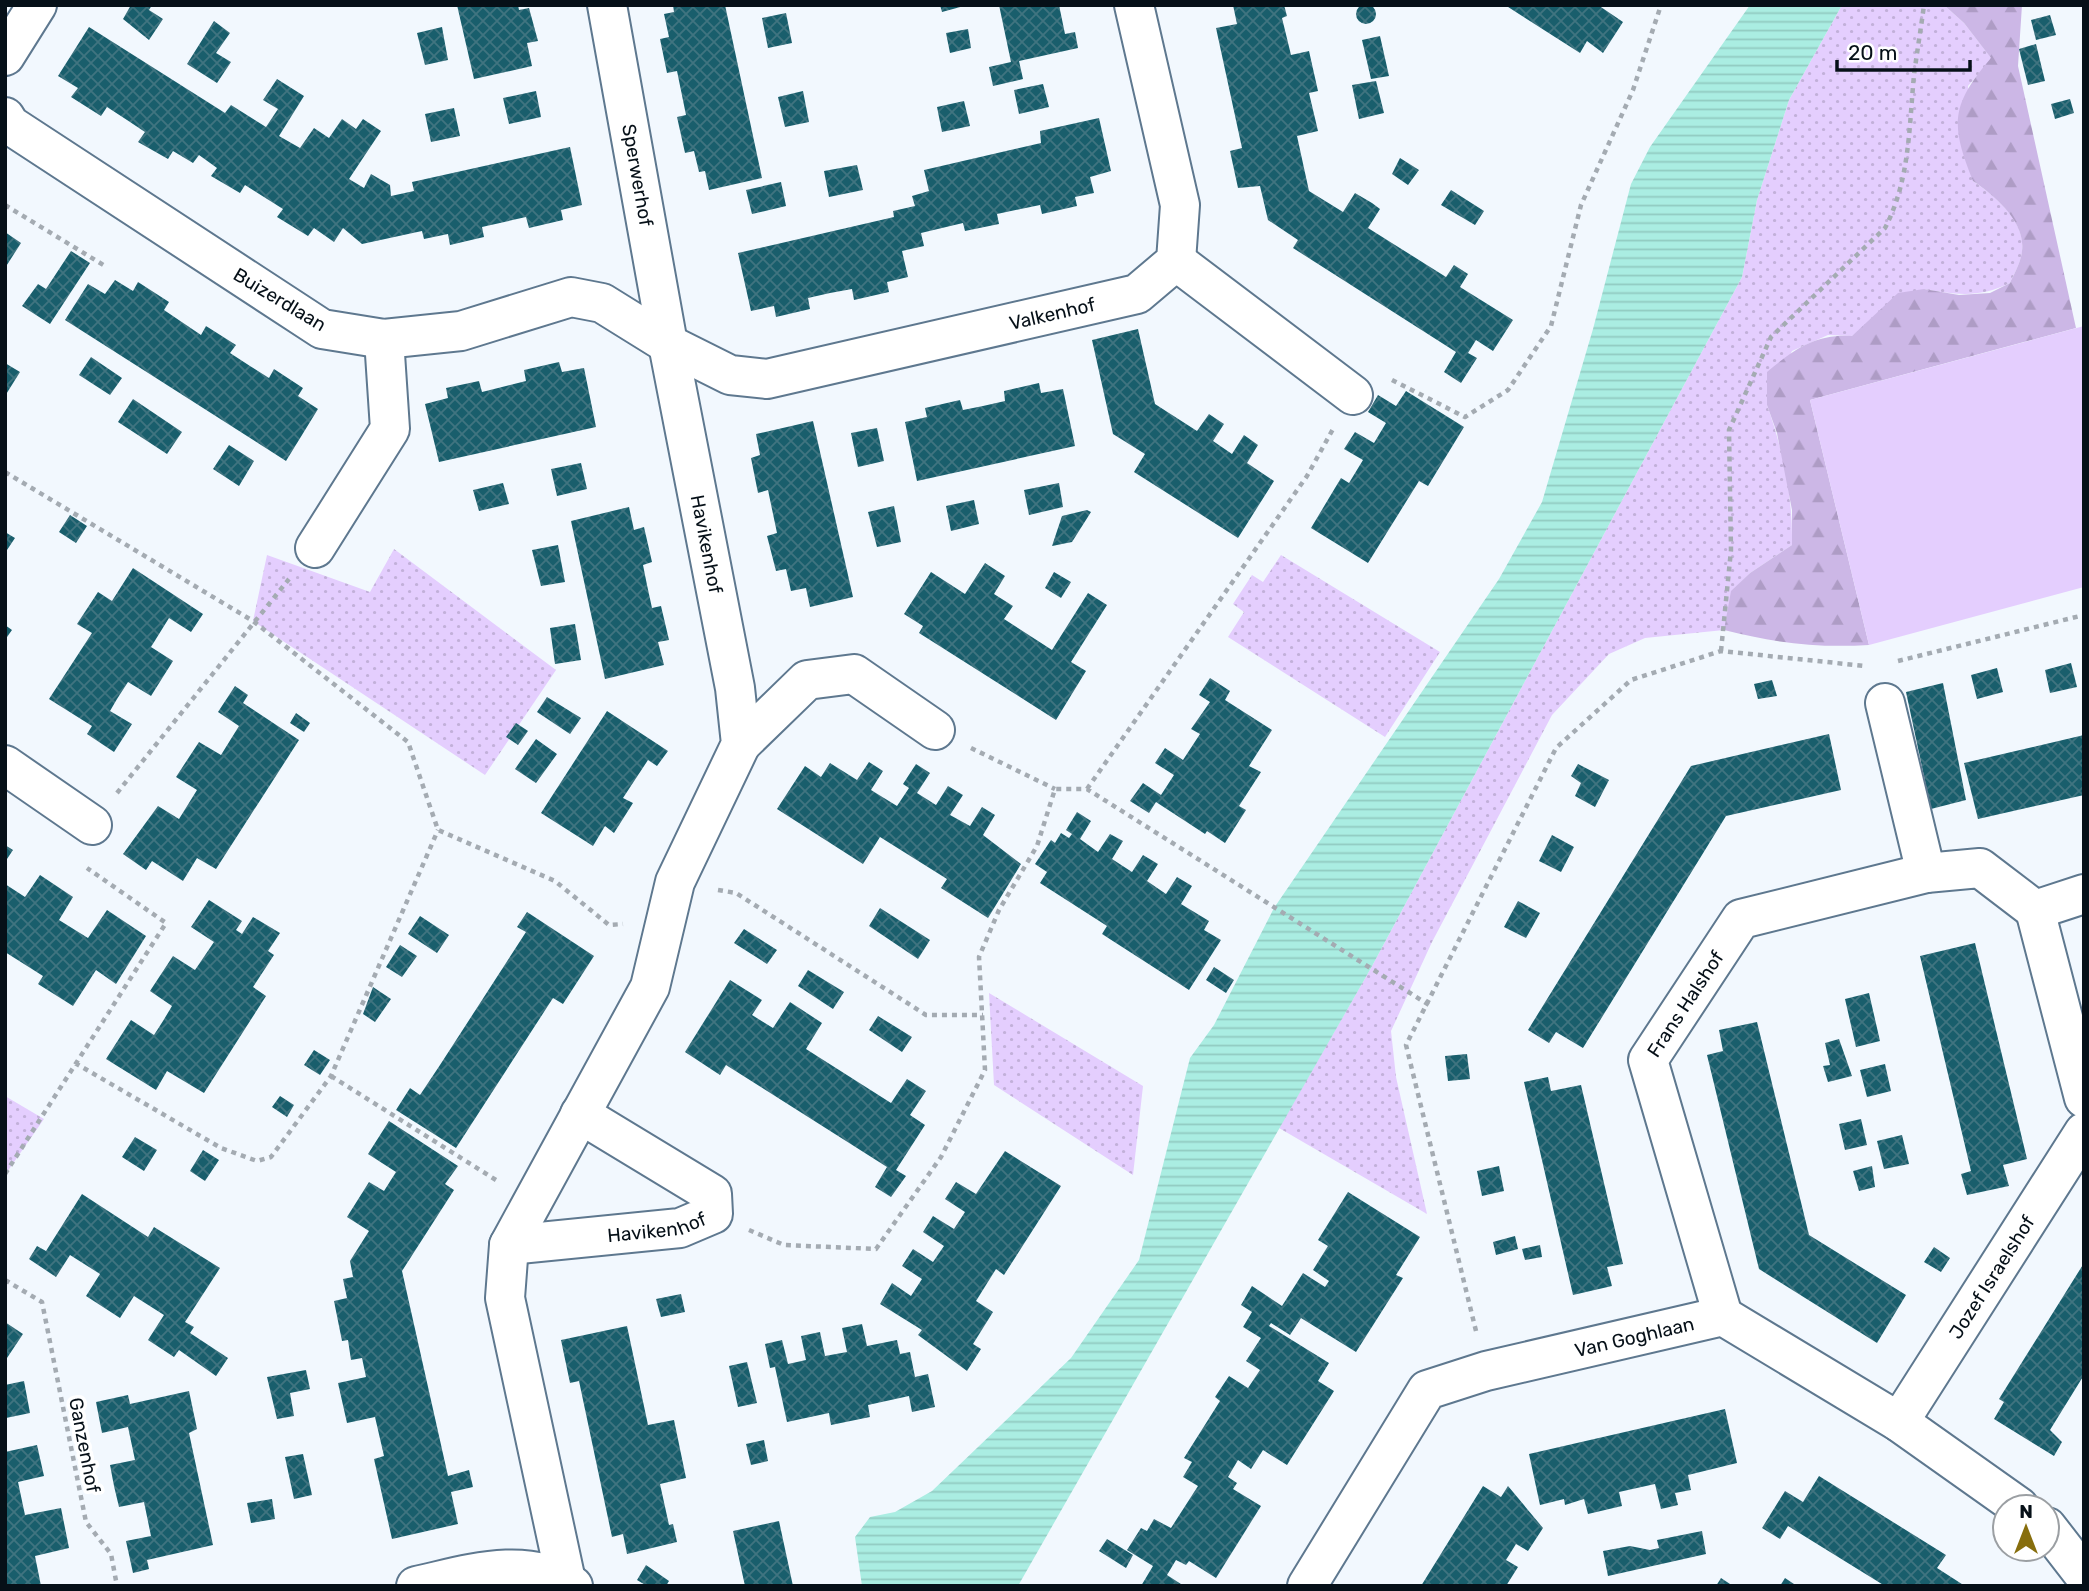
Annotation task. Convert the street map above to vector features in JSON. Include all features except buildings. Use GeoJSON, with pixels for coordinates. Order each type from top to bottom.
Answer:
{"type":"FeatureCollection","features":[{"type":"Feature","properties":{"kind":"street"},"geometry":{"type":"LineString","coordinates":[[5,55],[37,5]]}},
{"type":"Feature","properties":{"kind":"street","name":"Sperwerhof"},"geometry":{"type":"LineString","coordinates":[[607,5],[668,344]]}},
{"type":"Feature","properties":{"kind":"street"},"geometry":{"type":"LineString","coordinates":[[1134,5],[1180,205],[1176,261],[1353,395]]}},
{"type":"Feature","properties":{"kind":"street","name":"Buizerdlaan"},"geometry":{"type":"LineString","coordinates":[[5,117],[10,125],[322,329],[384,339],[461,331],[572,297],[601,303],[668,344]]}},
{"type":"Feature","properties":{"kind":"street","name":"Valkenhof"},"geometry":{"type":"LineString","coordinates":[[668,344],[730,375],[767,379],[1137,294],[1176,261]]}},
{"type":"Feature","properties":{"kind":"street"},"geometry":{"type":"LineString","coordinates":[[315,548],[390,429],[384,339]]}},
{"type":"Feature","properties":{"kind":"street","name":"Havikenhof"},"geometry":{"type":"LineString","coordinates":[[668,344],[735,688],[741,744]]}},
{"type":"Feature","properties":{"kind":"street"},"geometry":{"type":"LineString","coordinates":[[570,1583],[505,1298],[509,1245],[650,987],[675,882],[741,744],[807,680],[854,674],[935,730]]}},
{"type":"Feature","properties":{"kind":"street"},"geometry":{"type":"LineString","coordinates":[[1885,703],[1927,873]]}},
{"type":"Feature","properties":{"kind":"street"},"geometry":{"type":"LineString","coordinates":[[5,765],[92,825]]}},
{"type":"Feature","properties":{"kind":"street","name":"Frans Halshof"},"geometry":{"type":"LineString","coordinates":[[1723,1316],[1648,1060],[1741,919],[1927,873],[1980,868],[2035,910]]}},
{"type":"Feature","properties":{"kind":"street"},"geometry":{"type":"LineString","coordinates":[[2084,894],[2035,910],[2084,1098]]}},
{"type":"Feature","properties":{"kind":"street","name":"Havikenhof"},"geometry":{"type":"LineString","coordinates":[[509,1245],[680,1228],[713,1214],[712,1195],[580,1114]]}},
{"type":"Feature","properties":{"kind":"street","name":"Jozef Israelshof"},"geometry":{"type":"LineString","coordinates":[[1899,1422],[2084,1132]]}},
{"type":"Feature","properties":{"kind":"street"},"geometry":{"type":"LineString","coordinates":[[1723,1316],[1899,1422],[1999,1493]]}},
{"type":"Feature","properties":{"kind":"street","name":"Van Goghlaan"},"geometry":{"type":"LineString","coordinates":[[1307,1586],[1427,1390],[1486,1371],[1723,1316]]}},
{"type":"Feature","properties":{"kind":"street"},"geometry":{"type":"LineString","coordinates":[[2061,1545],[2084,1574]]}},
{"type":"Feature","properties":{"kind":"street"},"geometry":{"type":"LineString","coordinates":[[416,1586],[490,1570],[530,1569],[570,1583]]}},
{"type":"Feature","properties":{"kind":"path"},"geometry":{"type":"LineString","coordinates":[[1087,789],[1307,475],[1353,395],[1373,370],[1465,417],[1508,390],[1551,326],[1581,205],[1633,90],[1661,5]]}},
{"type":"Feature","properties":{"kind":"path"},"geometry":{"type":"LineString","coordinates":[[1721,651],[1731,550],[1729,429],[1771,337],[1885,228],[1897,205],[1912,132],[1914,77],[1924,5]]}},
{"type":"Feature","properties":{"kind":"path"},"geometry":{"type":"LineString","coordinates":[[5,205],[105,266]]}},
{"type":"Feature","properties":{"kind":"path"},"geometry":{"type":"LineString","coordinates":[[5,472],[253,621],[408,742],[438,830],[331,1076],[271,1157],[257,1161],[220,1149],[75,1062]]}},
{"type":"Feature","properties":{"kind":"path"},"geometry":{"type":"LineString","coordinates":[[5,1174],[166,923],[70,856],[253,621],[315,548]]}},
{"type":"Feature","properties":{"kind":"path"},"geometry":{"type":"LineString","coordinates":[[1888,664],[2084,615]]}},
{"type":"Feature","properties":{"kind":"path"},"geometry":{"type":"LineString","coordinates":[[1486,1371],[1406,1045],[1556,748],[1631,680],[1721,651],[1875,667]]}},
{"type":"Feature","properties":{"kind":"path"},"geometry":{"type":"LineString","coordinates":[[935,730],[1055,789],[1087,789],[1429,1004]]}},
{"type":"Feature","properties":{"kind":"path"},"geometry":{"type":"LineString","coordinates":[[713,1214],[784,1245],[876,1249],[941,1157],[985,1070],[979,957],[999,909],[1037,846],[1055,789]]}},
{"type":"Feature","properties":{"kind":"path"},"geometry":{"type":"LineString","coordinates":[[438,830],[555,881],[609,925],[666,921]]}},
{"type":"Feature","properties":{"kind":"path"},"geometry":{"type":"LineString","coordinates":[[675,882],[736,893],[926,1015],[983,1015]]}},
{"type":"Feature","properties":{"kind":"path"},"geometry":{"type":"LineString","coordinates":[[331,1076],[532,1203]]}},
{"type":"Feature","properties":{"kind":"path","name":"Ganzenhof"},"geometry":{"type":"LineString","coordinates":[[5,1280],[42,1302],[86,1522],[111,1554],[117,1586]]}},
{"type":"Feature","properties":{"kind":"shaded area"},"geometry":{"type":"Polygon","coordinates":[[[1750,5],[1842,5],[1789,100],[1757,200],[1742,277],[1371,968],[1018,1586],[862,1586],[855,1537],[870,1517],[895,1512],[932,1491],[1071,1358],[1139,1260],[1190,1058],[1214,1025],[1274,908],[1499,579],[1542,502],[1593,329],[1631,184],[1650,147],[1750,5]]]}},
{"type":"Feature","properties":{"kind":"shaded area"},"geometry":{"type":"Polygon","coordinates":[[[1842,5],[1944,5],[1964,23],[1992,59],[1968,86],[1973,181],[1999,202],[2014,220],[2022,241],[2020,260],[2010,283],[1999,288],[1968,294],[1924,289],[1852,336],[1828,335],[1792,351],[1767,405],[1786,474],[1792,545],[1750,573],[1732,591],[1724,630],[1645,638],[1609,654],[1552,715],[1432,942],[1391,1031],[1396,1077],[1427,1214],[1279,1128],[1371,968],[1742,277],[1757,200],[1789,100],[1842,5]]]}},
{"type":"Feature","properties":{"kind":"shaded area"},"geometry":{"type":"Polygon","coordinates":[[[2084,326],[2084,587],[1869,645],[1810,400],[2084,326]]]}},
{"type":"Feature","properties":{"kind":"shaded area"},"geometry":{"type":"Polygon","coordinates":[[[394,549],[556,670],[485,775],[253,621],[267,555],[370,592],[394,549]]]}},
{"type":"Feature","properties":{"kind":"shaded area"},"geometry":{"type":"Polygon","coordinates":[[[1281,555],[1440,652],[1385,737],[1228,637],[1244,612],[1233,604],[1252,575],[1263,582],[1281,555]]]}},
{"type":"Feature","properties":{"kind":"shaded area"},"geometry":{"type":"Polygon","coordinates":[[[989,993],[1143,1086],[1133,1175],[994,1085],[989,993]]]}},
{"type":"Feature","properties":{"kind":"shaded area"},"geometry":{"type":"Polygon","coordinates":[[[5,1096],[44,1119],[5,1175],[5,1096]]]}},
{"type":"Feature","properties":{"kind":"green space"},"geometry":{"type":"Polygon","coordinates":[[[1944,5],[2022,5],[2018,66],[2076,328],[1810,400],[1869,645],[1796,644],[1724,630],[1731,591],[1750,573],[1792,545],[1792,510],[1777,433],[1767,405],[1767,372],[1787,356],[1816,340],[1852,336],[1898,293],[1924,289],[1959,295],[1990,293],[2010,283],[2019,264],[2022,240],[2019,230],[2007,210],[1973,181],[1960,144],[1958,116],[1962,103],[1968,89],[1991,58],[1964,23],[1944,5]]]}}]}
